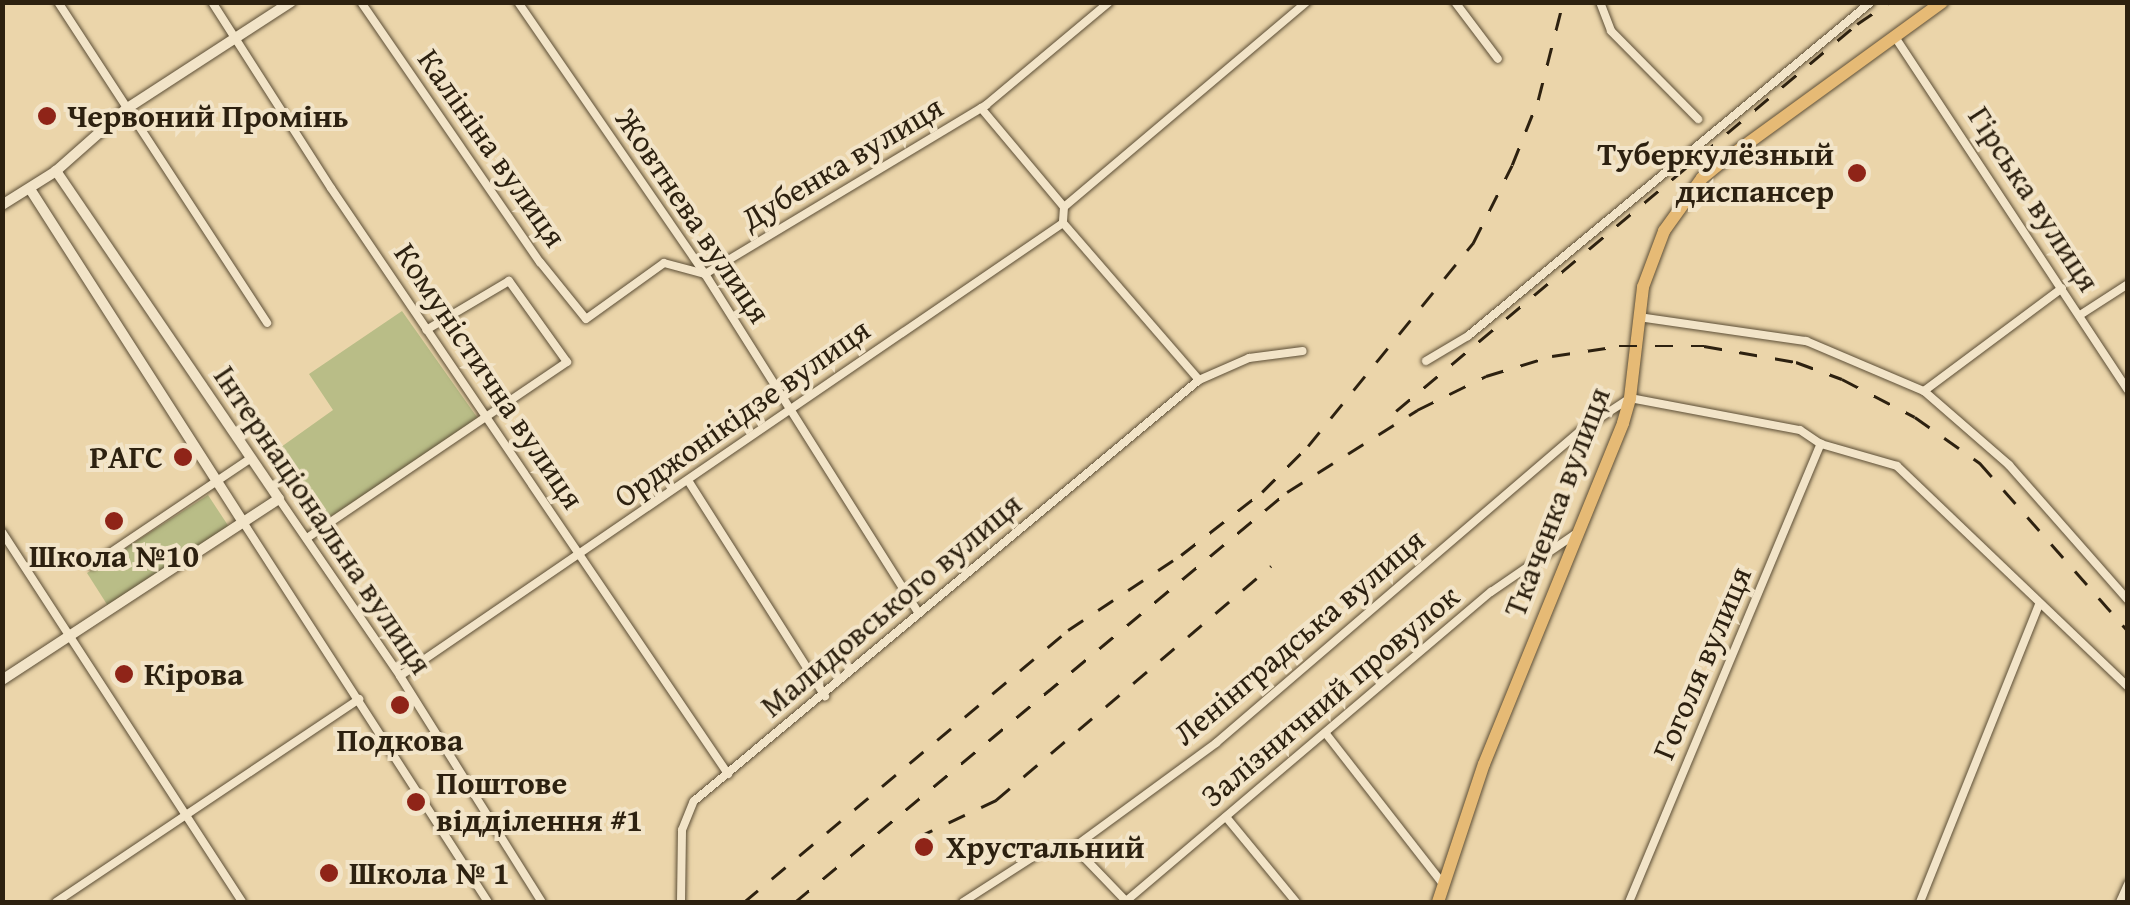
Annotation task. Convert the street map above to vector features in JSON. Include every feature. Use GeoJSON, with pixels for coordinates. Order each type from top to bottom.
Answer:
{"type":"FeatureCollection","features":[{"type":"Feature","properties":{"kind":"main road","name":"Ткаченка вулиця"},"geometry":{"type":"LineString","coordinates":[[1438,902],[1574,535],[1630,398],[1638,317],[1664,231],[1702,178],[1942,2]]}},
{"type":"Feature","properties":{"kind":"street"},"geometry":{"type":"LineString","coordinates":[[58,2],[267,322]]}},
{"type":"Feature","properties":{"kind":"street","name":"Комуністична вулиця"},"geometry":{"type":"LineString","coordinates":[[212,2],[426,330],[728,774]]}},
{"type":"Feature","properties":{"kind":"street"},"geometry":{"type":"LineString","coordinates":[[2,205],[56,171],[126,109],[291,2]]}},
{"type":"Feature","properties":{"kind":"street","name":"Калініна вулиця"},"geometry":{"type":"LineString","coordinates":[[361,2],[540,262],[586,319],[664,263],[706,274]]}},
{"type":"Feature","properties":{"kind":"street","name":"Жовтнева вулиця"},"geometry":{"type":"LineString","coordinates":[[518,2],[706,274],[787,409],[918,612]]}},
{"type":"Feature","properties":{"kind":"street","name":"Дубенка вулиця"},"geometry":{"type":"LineString","coordinates":[[706,274],[980,108],[1109,2]]}},
{"type":"Feature","properties":{"kind":"street"},"geometry":{"type":"LineString","coordinates":[[1199,380],[1062,223],[1064,207],[1307,2]]}},
{"type":"Feature","properties":{"kind":"street"},"geometry":{"type":"LineString","coordinates":[[1455,2],[1498,59]]}},
{"type":"Feature","properties":{"kind":"street"},"geometry":{"type":"LineString","coordinates":[[1600,2],[1611,31],[1698,120]]}},
{"type":"Feature","properties":{"kind":"street"},"geometry":{"type":"LineString","coordinates":[[1426,362],[1468,336],[1871,2]]}},
{"type":"Feature","properties":{"kind":"street","name":"Гірська вулиця"},"geometry":{"type":"LineString","coordinates":[[1895,37],[2128,390]]}},
{"type":"Feature","properties":{"kind":"street"},"geometry":{"type":"LineString","coordinates":[[980,108],[1064,207]]}},
{"type":"Feature","properties":{"kind":"street","name":"Інтернаціональна вулиця"},"geometry":{"type":"LineString","coordinates":[[56,171],[400,676],[542,902]]}},
{"type":"Feature","properties":{"kind":"street","name":"Інтернаціональна вулиця"},"geometry":{"type":"LineString","coordinates":[[30,189],[488,902]]}},
{"type":"Feature","properties":{"kind":"street","name":"Орджонікідзе вулиця"},"geometry":{"type":"LineString","coordinates":[[400,676],[689,482],[787,409],[1062,223]]}},
{"type":"Feature","properties":{"kind":"street"},"geometry":{"type":"LineString","coordinates":[[306,538],[567,362],[517,286],[504,282],[426,330]]}},
{"type":"Feature","properties":{"kind":"street"},"geometry":{"type":"LineString","coordinates":[[2080,315],[2128,284]]}},
{"type":"Feature","properties":{"kind":"street"},"geometry":{"type":"LineString","coordinates":[[1924,391],[2062,288]]}},
{"type":"Feature","properties":{"kind":"street"},"geometry":{"type":"LineString","coordinates":[[1638,317],[1806,340],[1924,391],[2009,466],[2128,600]]}},
{"type":"Feature","properties":{"kind":"street","name":"Малидовського вулиця"},"geometry":{"type":"LineString","coordinates":[[681,902],[682,830],[694,801],[825,696],[918,612],[1199,380],[1249,358],[1303,351]]}},
{"type":"Feature","properties":{"kind":"street"},"geometry":{"type":"LineString","coordinates":[[1630,398],[1800,430],[1821,444],[1896,466],[2128,686]]}},
{"type":"Feature","properties":{"kind":"street","name":"Ленінградська вулиця"},"geometry":{"type":"LineString","coordinates":[[963,902],[1041,852],[1074,846],[1216,743],[1580,431],[1630,398]]}},
{"type":"Feature","properties":{"kind":"street","name":"Гоголя вулиця"},"geometry":{"type":"LineString","coordinates":[[1629,902],[1821,444]]}},
{"type":"Feature","properties":{"kind":"street"},"geometry":{"type":"LineString","coordinates":[[92,565],[251,458]]}},
{"type":"Feature","properties":{"kind":"street"},"geometry":{"type":"LineString","coordinates":[[689,482],[825,696]]}},
{"type":"Feature","properties":{"kind":"street"},"geometry":{"type":"LineString","coordinates":[[2,680],[279,499]]}},
{"type":"Feature","properties":{"kind":"street"},"geometry":{"type":"LineString","coordinates":[[2,532],[242,902]]}},
{"type":"Feature","properties":{"kind":"street","name":"Залізничний провулок"},"geometry":{"type":"LineString","coordinates":[[1126,902],[1491,592],[1574,535]]}},
{"type":"Feature","properties":{"kind":"street"},"geometry":{"type":"LineString","coordinates":[[1920,902],[2039,605]]}},
{"type":"Feature","properties":{"kind":"street"},"geometry":{"type":"LineString","coordinates":[[56,902],[359,699]]}},
{"type":"Feature","properties":{"kind":"street"},"geometry":{"type":"LineString","coordinates":[[1327,735],[1442,884]]}},
{"type":"Feature","properties":{"kind":"street"},"geometry":{"type":"LineString","coordinates":[[1226,817],[1296,902]]}},
{"type":"Feature","properties":{"kind":"street"},"geometry":{"type":"LineString","coordinates":[[1074,846],[1126,902]]}},
{"type":"Feature","properties":{"kind":"street"},"geometry":{"type":"LineString","coordinates":[[2120,902],[2128,884]]}},
{"type":"Feature","properties":{"kind":"green space"},"geometry":{"type":"Polygon","coordinates":[[[402,311],[479,420],[324,521],[274,452],[333,410],[309,374],[402,311]]]}},
{"type":"Feature","properties":{"kind":"green space"},"geometry":{"type":"Polygon","coordinates":[[[208,495],[229,527],[108,606],[87,573],[208,495]]]}},
{"type":"Feature","properties":{"kind":"railway"},"geometry":{"type":"LineString","coordinates":[[744,902],[1068,630],[1181,555],[1262,492],[1308,446],[1473,243],[1512,165],[1538,100],[1563,2]]}},
{"type":"Feature","properties":{"kind":"railway"},"geometry":{"type":"LineString","coordinates":[[1396,411],[1857,24],[1890,2]]}},
{"type":"Feature","properties":{"kind":"railway"},"geometry":{"type":"LineString","coordinates":[[795,902],[1287,492],[1417,410],[1486,376],[1552,356],[1619,346],[1704,346],[1796,362],[1842,379],[1915,417],[1980,463],[2128,631]]}},
{"type":"Feature","properties":{"kind":"railway"},"geometry":{"type":"LineString","coordinates":[[916,838],[996,800],[1271,566]]}},
{"type":"Feature","properties":{"kind":"place","name":"Червоний Промінь"},"geometry":{"type":"Point","coordinates":[47,116]}},
{"type":"Feature","properties":{"kind":"place","name":"Туберкулёзный диспансер"},"geometry":{"type":"Point","coordinates":[1857,173]}},
{"type":"Feature","properties":{"kind":"place","name":"РАГС"},"geometry":{"type":"Point","coordinates":[183,457]}},
{"type":"Feature","properties":{"kind":"place","name":"Школа №10"},"geometry":{"type":"Point","coordinates":[114,521]}},
{"type":"Feature","properties":{"kind":"place","name":"Кірова"},"geometry":{"type":"Point","coordinates":[124,674]}},
{"type":"Feature","properties":{"kind":"place","name":"Подкова"},"geometry":{"type":"Point","coordinates":[400,705]}},
{"type":"Feature","properties":{"kind":"place","name":"Поштове відділення #1"},"geometry":{"type":"Point","coordinates":[416,802]}},
{"type":"Feature","properties":{"kind":"place","name":"Хрустальний"},"geometry":{"type":"Point","coordinates":[924,847]}},
{"type":"Feature","properties":{"kind":"place","name":"Школа № 1"},"geometry":{"type":"Point","coordinates":[329,873]}}]}
